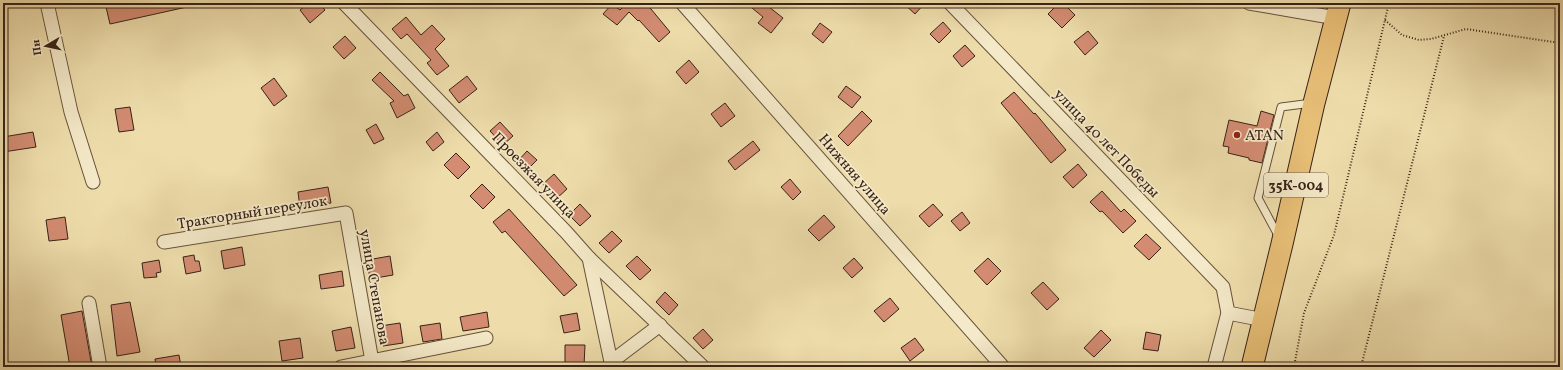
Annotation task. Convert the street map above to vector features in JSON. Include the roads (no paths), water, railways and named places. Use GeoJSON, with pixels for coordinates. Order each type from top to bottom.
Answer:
{"type":"FeatureCollection","features":[{"type":"Feature","properties":{"kind":"main road","name":"35К-004"},"geometry":{"type":"LineString","coordinates":[[1252,367],[1314,103],[1338,11]]}},
{"type":"Feature","properties":{"kind":"street"},"geometry":{"type":"LineString","coordinates":[[47,3],[71,112],[93,182]]}},
{"type":"Feature","properties":{"kind":"street","name":"Проезжая улица"},"geometry":{"type":"LineString","coordinates":[[344,3],[566,232],[589,258],[703,367]]}},
{"type":"Feature","properties":{"kind":"street","name":"Нижняя улица"},"geometry":{"type":"LineString","coordinates":[[682,3],[1003,367]]}},
{"type":"Feature","properties":{"kind":"street","name":"улица 40 лет Победы"},"geometry":{"type":"LineString","coordinates":[[950,3],[1223,287],[1228,313]]}},
{"type":"Feature","properties":{"kind":"street"},"geometry":{"type":"LineString","coordinates":[[1249,3],[1338,11]]}},
{"type":"Feature","properties":{"kind":"street","name":"Тракторный переулок"},"geometry":{"type":"LineString","coordinates":[[164,242],[346,213]]}},
{"type":"Feature","properties":{"kind":"street","name":"улица Степанова"},"geometry":{"type":"LineString","coordinates":[[346,213],[372,364]]}},
{"type":"Feature","properties":{"kind":"street"},"geometry":{"type":"LineString","coordinates":[[589,258],[610,365],[660,325]]}},
{"type":"Feature","properties":{"kind":"street"},"geometry":{"type":"LineString","coordinates":[[89,304],[100,367]]}},
{"type":"Feature","properties":{"kind":"street"},"geometry":{"type":"LineString","coordinates":[[1214,367],[1228,313],[1264,320]]}},
{"type":"Feature","properties":{"kind":"street"},"geometry":{"type":"LineString","coordinates":[[341,367],[372,364],[486,338]]}},
{"type":"Feature","properties":{"kind":"lane"},"geometry":{"type":"LineString","coordinates":[[1282,244],[1258,198],[1281,107],[1314,103]]}},
{"type":"Feature","properties":{"kind":"place","name":"ATAN"},"geometry":{"type":"Point","coordinates":[1237,135]}}]}
